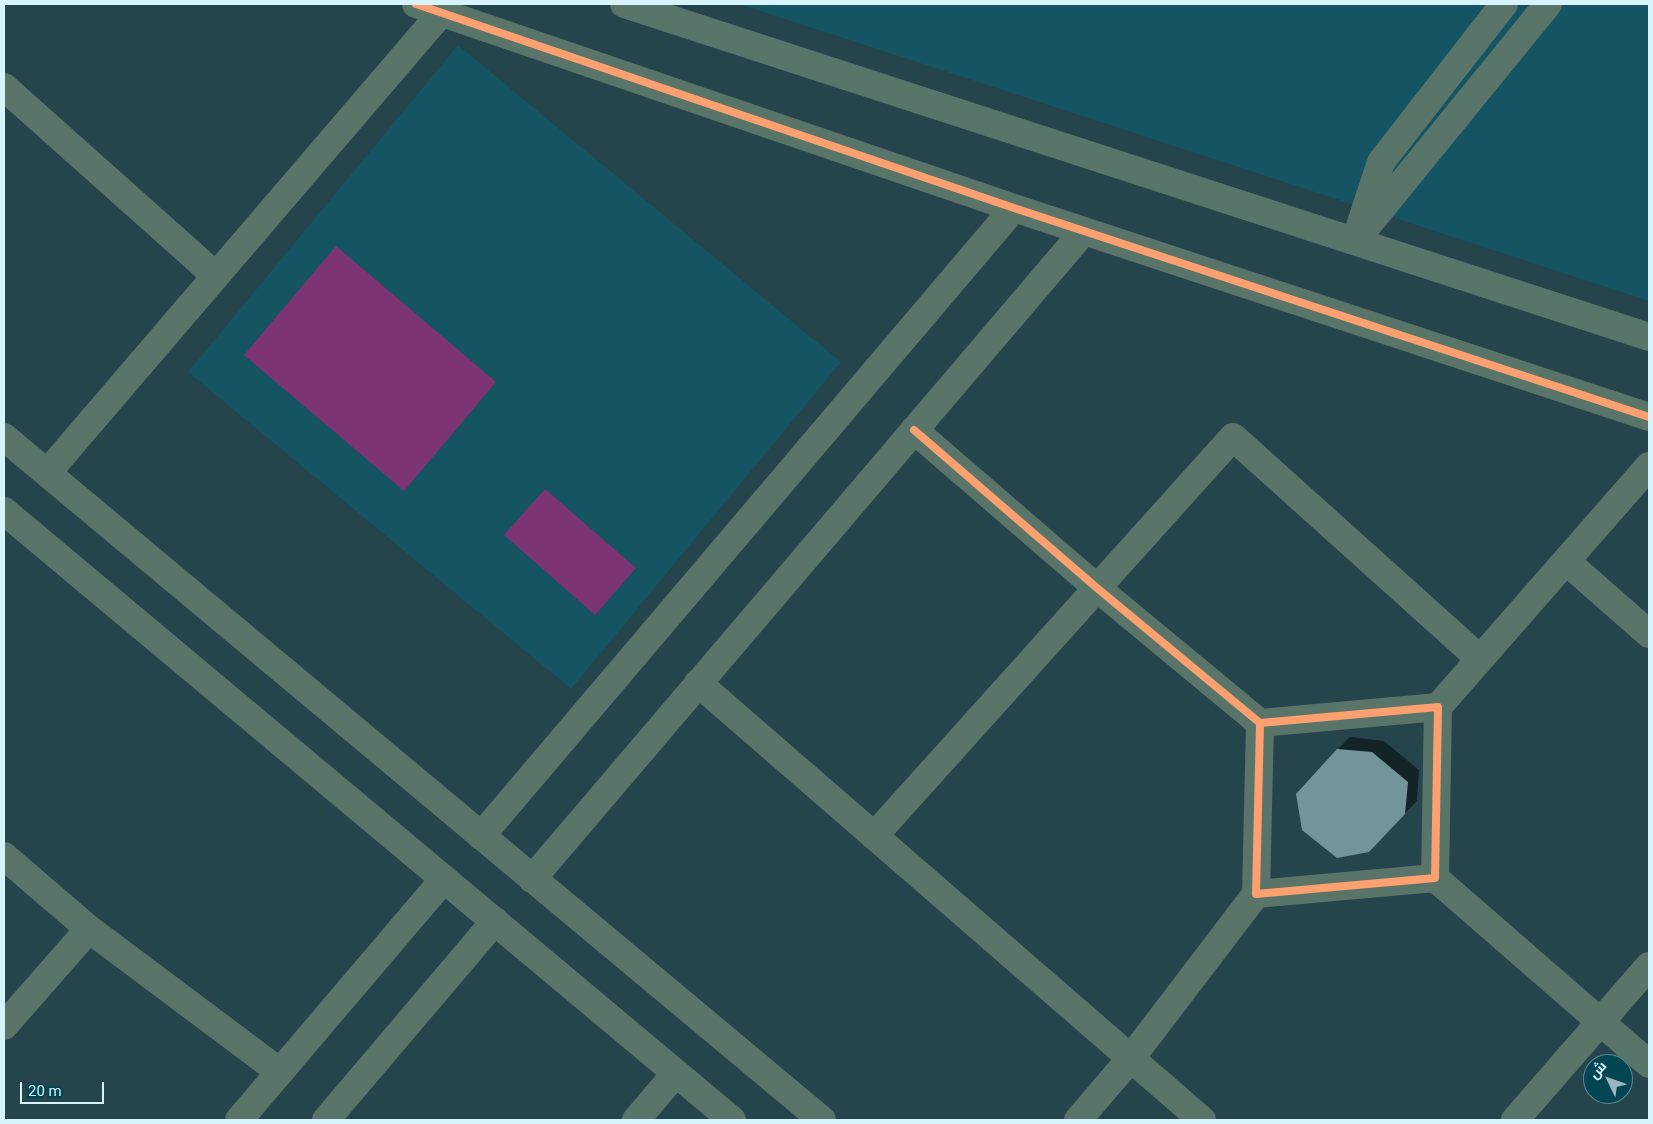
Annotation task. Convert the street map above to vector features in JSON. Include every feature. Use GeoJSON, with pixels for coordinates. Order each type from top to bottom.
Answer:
{"type":"FeatureCollection","features":[{"type":"Feature","properties":{"kind":"street"},"geometry":{"type":"LineString","coordinates":[[416,4],[1014,208],[1649,416]]}},
{"type":"Feature","properties":{"kind":"street"},"geometry":{"type":"LineString","coordinates":[[624,4],[1649,337]]}},
{"type":"Feature","properties":{"kind":"street"},"geometry":{"type":"LineString","coordinates":[[1355,241],[1381,162],[1504,4]]}},
{"type":"Feature","properties":{"kind":"street"},"geometry":{"type":"LineString","coordinates":[[1355,241],[1548,4]]}},
{"type":"Feature","properties":{"kind":"street"},"geometry":{"type":"LineString","coordinates":[[47,473],[442,12]]}},
{"type":"Feature","properties":{"kind":"street"},"geometry":{"type":"LineString","coordinates":[[4,87],[216,276]]}},
{"type":"Feature","properties":{"kind":"street"},"geometry":{"type":"LineString","coordinates":[[481,836],[1014,208]]}},
{"type":"Feature","properties":{"kind":"street"},"geometry":{"type":"LineString","coordinates":[[532,878],[1084,231]]}},
{"type":"Feature","properties":{"kind":"street"},"geometry":{"type":"LineString","coordinates":[[914,430],[1097,588],[1260,723],[1438,707]]}},
{"type":"Feature","properties":{"kind":"street"},"geometry":{"type":"LineString","coordinates":[[4,437],[822,1120]]}},
{"type":"Feature","properties":{"kind":"street"},"geometry":{"type":"LineString","coordinates":[[874,836],[1233,437],[1480,659]]}},
{"type":"Feature","properties":{"kind":"street"},"geometry":{"type":"LineString","coordinates":[[1435,878],[1438,707],[1649,466]]}},
{"type":"Feature","properties":{"kind":"street"},"geometry":{"type":"LineString","coordinates":[[7,520],[444,879],[732,1120]]}},
{"type":"Feature","properties":{"kind":"street"},"geometry":{"type":"LineString","coordinates":[[1566,561],[1649,634]]}},
{"type":"Feature","properties":{"kind":"street"},"geometry":{"type":"LineString","coordinates":[[698,683],[1202,1120]]}},
{"type":"Feature","properties":{"kind":"street"},"geometry":{"type":"LineString","coordinates":[[1078,1120],[1132,1058],[1256,894],[1260,723]]}},
{"type":"Feature","properties":{"kind":"street"},"geometry":{"type":"LineString","coordinates":[[4,856],[88,929],[280,1072]]}},
{"type":"Feature","properties":{"kind":"street"},"geometry":{"type":"LineString","coordinates":[[1256,894],[1435,878],[1649,1064]]}},
{"type":"Feature","properties":{"kind":"street"},"geometry":{"type":"LineString","coordinates":[[239,1120],[444,879]]}},
{"type":"Feature","properties":{"kind":"street"},"geometry":{"type":"LineString","coordinates":[[326,1120],[495,922]]}},
{"type":"Feature","properties":{"kind":"street"},"geometry":{"type":"LineString","coordinates":[[4,1026],[88,929]]}},
{"type":"Feature","properties":{"kind":"street"},"geometry":{"type":"LineString","coordinates":[[1515,1120],[1649,966]]}},
{"type":"Feature","properties":{"kind":"street"},"geometry":{"type":"LineString","coordinates":[[636,1120],[676,1073]]}},
{"type":"Feature","properties":{"kind":"shaded area"},"geometry":{"type":"Polygon","coordinates":[[[739,4],[1649,4],[1649,301],[739,4]]]}},
{"type":"Feature","properties":{"kind":"shaded area"},"geometry":{"type":"Polygon","coordinates":[[[458,45],[841,362],[571,689],[188,372],[458,45]]]}},
{"type":"Feature","properties":{"kind":"shaded area"},"geometry":{"type":"Polygon","coordinates":[[[336,246],[496,382],[404,491],[244,355],[336,246]]]}},
{"type":"Feature","properties":{"kind":"shaded area"},"geometry":{"type":"Polygon","coordinates":[[[545,489],[636,568],[595,615],[504,535],[545,489]]]}},
{"type":"Feature","properties":{"kind":"building"},"geometry":{"type":"Polygon","coordinates":[[[1337,749],[1372,752],[1408,782],[1405,814],[1369,852],[1337,858],[1302,830],[1296,794],[1337,749]]]}},
{"type":"Feature","properties":{"kind":"cycle path"},"geometry":{"type":"LineString","coordinates":[[416,4],[1014,208],[1649,417]]}},
{"type":"Feature","properties":{"kind":"cycle path"},"geometry":{"type":"LineString","coordinates":[[914,430],[1097,588],[1260,723],[1438,707],[1435,878],[1256,894],[1260,723]]}}]}
